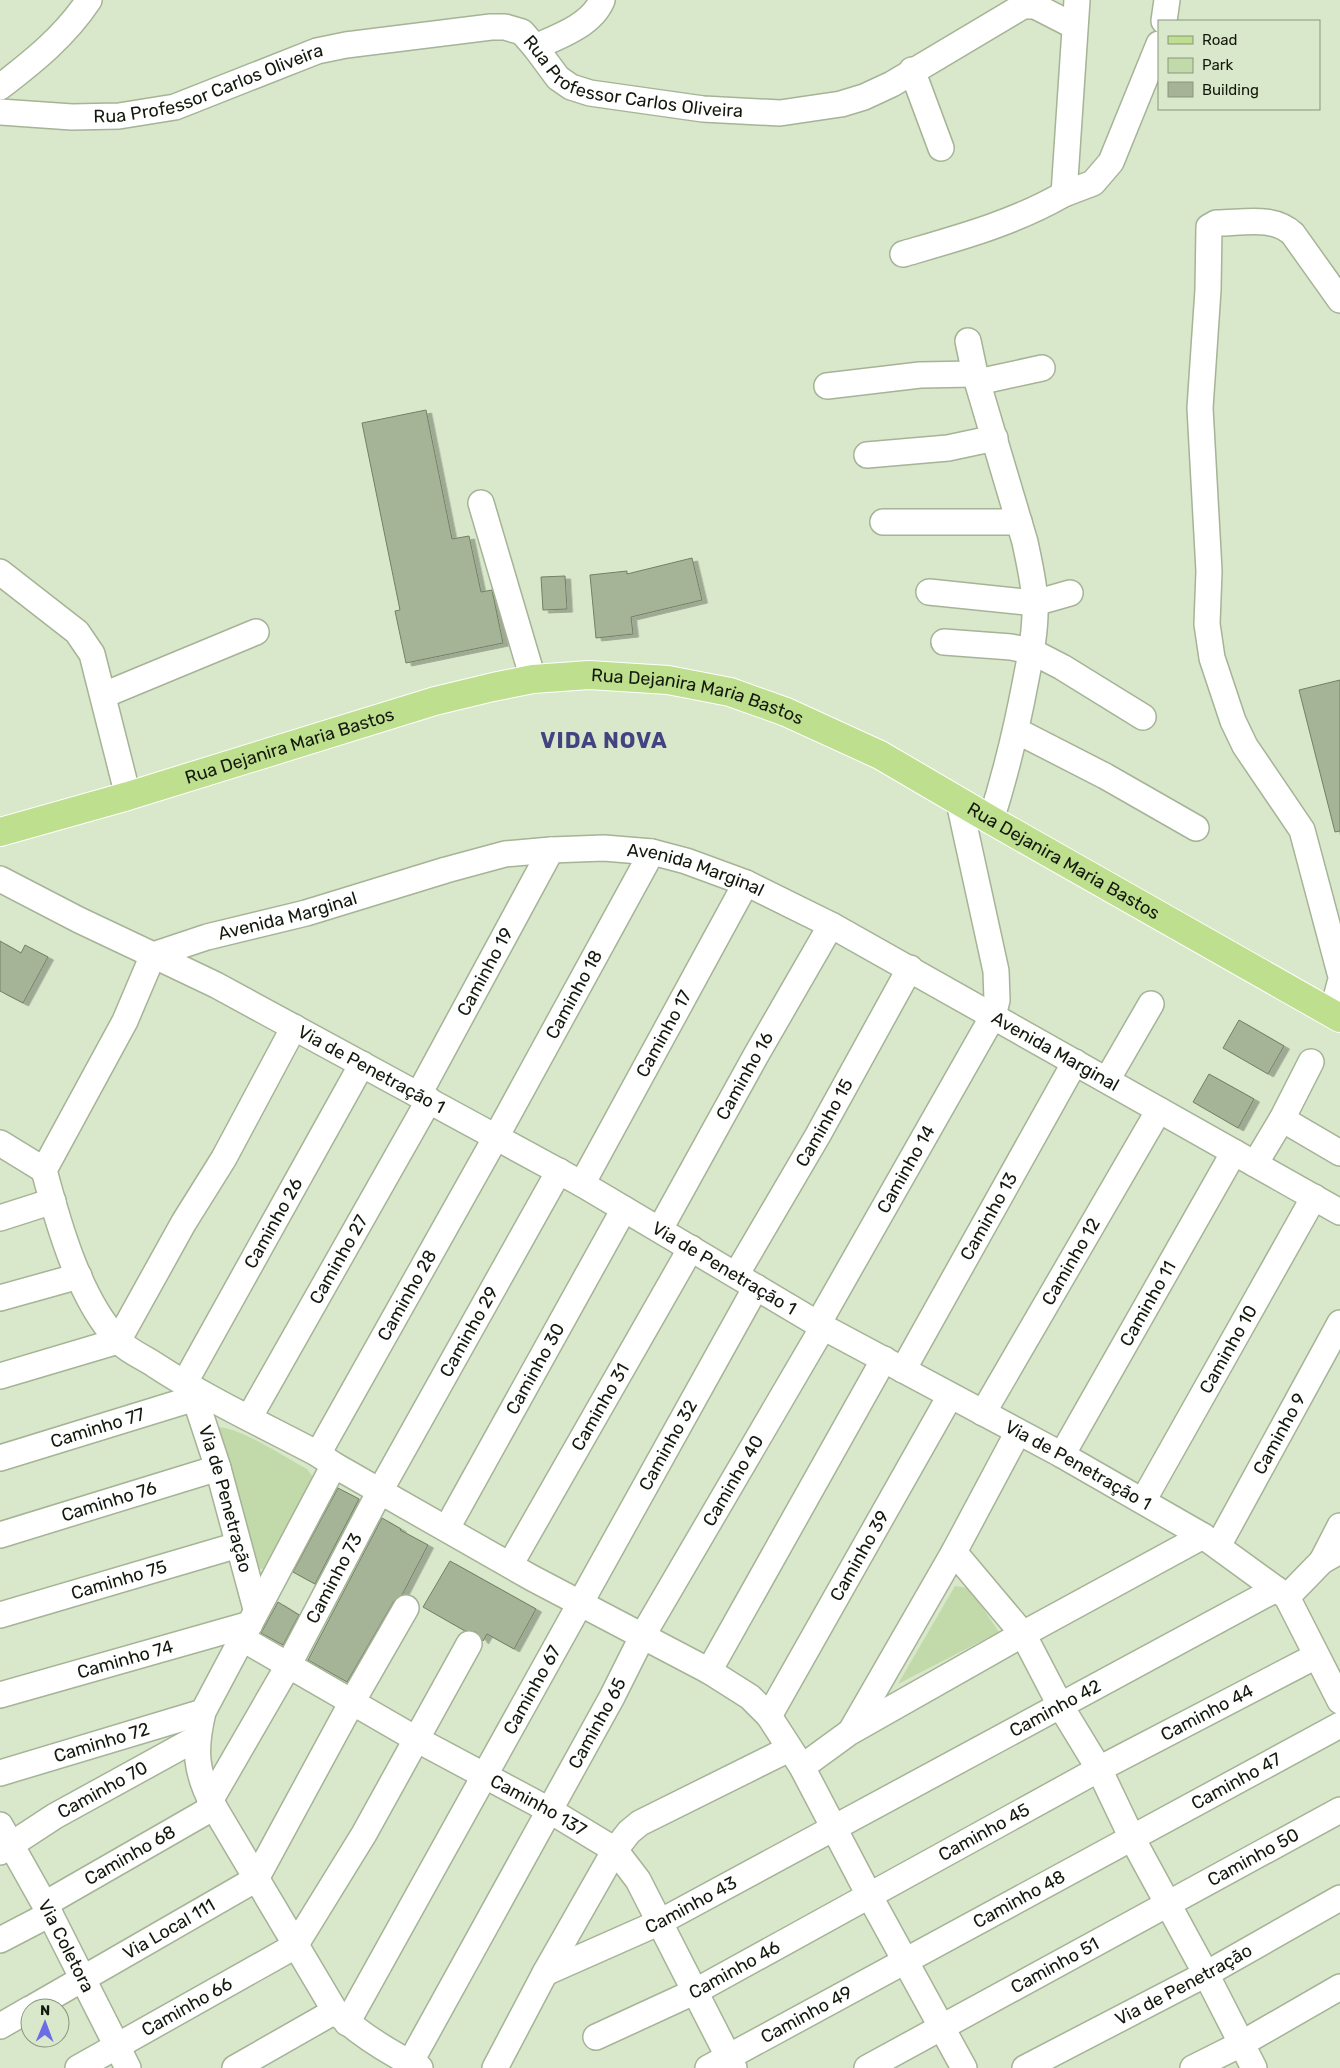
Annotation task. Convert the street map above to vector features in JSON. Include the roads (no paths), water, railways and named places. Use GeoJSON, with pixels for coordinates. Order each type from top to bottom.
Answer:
{"type":"FeatureCollection","features":[{"type":"Feature","properties":{"kind":"main road","name":"Rua Dejanira Maria Bastos"},"geometry":{"type":"LineString","coordinates":[[0,832],[128,796],[435,701],[493,687],[533,679],[589,676],[668,680],[730,692],[786,712],[840,735],[880,755],[959,802],[1336,1016]]}},
{"type":"Feature","properties":{"kind":"street"},"geometry":{"type":"LineString","coordinates":[[0,86],[43,53],[65,33],[89,0]]}},
{"type":"Feature","properties":{"kind":"street"},"geometry":{"type":"LineString","coordinates":[[535,47],[569,33],[592,14],[602,0]]}},
{"type":"Feature","properties":{"kind":"street"},"geometry":{"type":"LineString","coordinates":[[1064,194],[1077,0]]}},
{"type":"Feature","properties":{"kind":"street"},"geometry":{"type":"LineString","coordinates":[[1164,20],[1167,0]]}},
{"type":"Feature","properties":{"kind":"street","name":"Rua Professor Carlos Oliveira"},"geometry":{"type":"LineString","coordinates":[[0,112],[72,117],[119,116],[175,107],[317,51],[346,45],[491,26],[505,27],[522,32],[558,78],[577,90],[590,94],[738,112],[780,112],[841,104],[864,97],[892,84],[912,70],[1023,6],[1035,6],[1074,26]]}},
{"type":"Feature","properties":{"kind":"street"},"geometry":{"type":"LineString","coordinates":[[903,254],[1027,214],[1064,194],[1079,190],[1093,183],[1111,162],[1158,46]]}},
{"type":"Feature","properties":{"kind":"street"},"geometry":{"type":"LineString","coordinates":[[912,70],[941,148]]}},
{"type":"Feature","properties":{"kind":"street"},"geometry":{"type":"LineString","coordinates":[[1340,300],[1286,227],[1264,221],[1216,224],[1209,227],[1208,290],[1200,408],[1208,563],[1207,624],[1212,658],[1233,721],[1245,746],[1302,830],[1340,973]]}},
{"type":"Feature","properties":{"kind":"street"},"geometry":{"type":"LineString","coordinates":[[968,341],[976,378],[1020,522],[1031,569],[1035,602],[1031,651],[1017,731],[991,820]]}},
{"type":"Feature","properties":{"kind":"street"},"geometry":{"type":"LineString","coordinates":[[827,386],[920,375],[976,378],[1042,368]]}},
{"type":"Feature","properties":{"kind":"street"},"geometry":{"type":"LineString","coordinates":[[867,455],[948,448],[995,438]]}},
{"type":"Feature","properties":{"kind":"street"},"geometry":{"type":"LineString","coordinates":[[481,503],[533,679]]}},
{"type":"Feature","properties":{"kind":"street"},"geometry":{"type":"LineString","coordinates":[[883,522],[1020,522]]}},
{"type":"Feature","properties":{"kind":"street"},"geometry":{"type":"LineString","coordinates":[[0,572],[77,632],[92,654],[104,695],[128,796]]}},
{"type":"Feature","properties":{"kind":"street"},"geometry":{"type":"LineString","coordinates":[[929,592],[1035,602],[1070,594]]}},
{"type":"Feature","properties":{"kind":"street"},"geometry":{"type":"LineString","coordinates":[[104,695],[256,632]]}},
{"type":"Feature","properties":{"kind":"street"},"geometry":{"type":"LineString","coordinates":[[944,642],[1031,651],[1062,667],[1143,718]]}},
{"type":"Feature","properties":{"kind":"street"},"geometry":{"type":"LineString","coordinates":[[1017,731],[1106,776],[1196,828]]}},
{"type":"Feature","properties":{"kind":"street"},"geometry":{"type":"LineString","coordinates":[[959,802],[996,971],[997,1000],[994,1016]]}},
{"type":"Feature","properties":{"kind":"street","name":"Avenida Marginal"},"geometry":{"type":"LineString","coordinates":[[153,955],[207,938],[306,913],[505,854],[604,848],[652,852],[712,869],[746,883],[831,925],[1340,1212]]}},
{"type":"Feature","properties":{"kind":"street","name":"Caminho 19"},"geometry":{"type":"LineString","coordinates":[[424,1097],[551,850]]}},
{"type":"Feature","properties":{"kind":"street","name":"Caminho 18"},"geometry":{"type":"LineString","coordinates":[[496,1136],[652,852]]}},
{"type":"Feature","properties":{"kind":"street"},"geometry":{"type":"LineString","coordinates":[[0,879],[153,955],[125,1021],[44,1170]]}},
{"type":"Feature","properties":{"kind":"street","name":"Caminho 17"},"geometry":{"type":"LineString","coordinates":[[582,1184],[746,883]]}},
{"type":"Feature","properties":{"kind":"street","name":"Caminho 16"},"geometry":{"type":"LineString","coordinates":[[660,1229],[831,925]]}},
{"type":"Feature","properties":{"kind":"street","name":"Via de Penetração 1"},"geometry":{"type":"LineString","coordinates":[[153,955],[175,964],[294,1027],[559,1171],[821,1325],[1062,1456],[1211,1541],[1282,1593]]}},
{"type":"Feature","properties":{"kind":"street","name":"Caminho 15"},"geometry":{"type":"LineString","coordinates":[[746,1281],[818,1135],[910,968]]}},
{"type":"Feature","properties":{"kind":"street"},"geometry":{"type":"LineString","coordinates":[[1336,1016],[1340,983]]}},
{"type":"Feature","properties":{"kind":"street"},"geometry":{"type":"LineString","coordinates":[[1107,1080],[1151,1004]]}},
{"type":"Feature","properties":{"kind":"street","name":"Caminho 14"},"geometry":{"type":"LineString","coordinates":[[821,1325],[994,1016]]}},
{"type":"Feature","properties":{"kind":"street"},"geometry":{"type":"LineString","coordinates":[[0,1376],[118,1341],[184,1222],[224,1158],[294,1027]]}},
{"type":"Feature","properties":{"kind":"street","name":"Caminho 13"},"geometry":{"type":"LineString","coordinates":[[893,1365],[1076,1062]]}},
{"type":"Feature","properties":{"kind":"street"},"geometry":{"type":"LineString","coordinates":[[1255,1164],[1282,1119],[1311,1062]]}},
{"type":"Feature","properties":{"kind":"street","name":"Caminho 26"},"geometry":{"type":"LineString","coordinates":[[190,1390],[362,1064]]}},
{"type":"Feature","properties":{"kind":"street","name":"Caminho 27"},"geometry":{"type":"LineString","coordinates":[[249,1418],[424,1097]]}},
{"type":"Feature","properties":{"kind":"street","name":"Caminho 12"},"geometry":{"type":"LineString","coordinates":[[983,1413],[1159,1110]]}},
{"type":"Feature","properties":{"kind":"street"},"geometry":{"type":"LineString","coordinates":[[1282,1119],[1340,1153]]}},
{"type":"Feature","properties":{"kind":"street","name":"Caminho 28"},"geometry":{"type":"LineString","coordinates":[[341,2017],[295,1946],[212,1804],[200,1774],[197,1738],[203,1712],[250,1624],[326,1459],[496,1136]]}},
{"type":"Feature","properties":{"kind":"street"},"geometry":{"type":"LineString","coordinates":[[0,1144],[44,1170],[79,1276],[101,1320],[118,1341],[190,1390],[249,1418],[326,1459],[510,1565],[709,1671],[750,1697],[769,1716],[796,1758],[964,2068]]}},
{"type":"Feature","properties":{"kind":"street","name":"Caminho 11"},"geometry":{"type":"LineString","coordinates":[[1062,1456],[1234,1152]]}},
{"type":"Feature","properties":{"kind":"street","name":"Caminho 29"},"geometry":{"type":"LineString","coordinates":[[380,1491],[559,1171]]}},
{"type":"Feature","properties":{"kind":"street","name":"Caminho 10"},"geometry":{"type":"LineString","coordinates":[[1143,1502],[1314,1197]]}},
{"type":"Feature","properties":{"kind":"street"},"geometry":{"type":"LineString","coordinates":[[0,1218],[53,1201]]}},
{"type":"Feature","properties":{"kind":"street","name":"Caminho 30"},"geometry":{"type":"LineString","coordinates":[[447,1528],[624,1209]]}},
{"type":"Feature","properties":{"kind":"street","name":"Caminho 31"},"geometry":{"type":"LineString","coordinates":[[510,1565],[691,1248]]}},
{"type":"Feature","properties":{"kind":"street"},"geometry":{"type":"LineString","coordinates":[[0,1298],[79,1276]]}},
{"type":"Feature","properties":{"kind":"street","name":"Caminho 32"},"geometry":{"type":"LineString","coordinates":[[580,1602],[746,1281]]}},
{"type":"Feature","properties":{"kind":"street","name":"Caminho 9"},"geometry":{"type":"LineString","coordinates":[[1211,1541],[1340,1323]]}},
{"type":"Feature","properties":{"kind":"street","name":"Caminho 40"},"geometry":{"type":"LineString","coordinates":[[643,1635],[821,1325]]}},
{"type":"Feature","properties":{"kind":"street"},"geometry":{"type":"LineString","coordinates":[[709,1671],[893,1365]]}},
{"type":"Feature","properties":{"kind":"street","name":"Caminho 77"},"geometry":{"type":"LineString","coordinates":[[0,1458],[190,1390]]}},
{"type":"Feature","properties":{"kind":"street","name":"Via de Penetração"},"geometry":{"type":"LineString","coordinates":[[190,1390],[218,1468],[238,1545],[250,1624]]}},
{"type":"Feature","properties":{"kind":"street","name":"Caminho 39"},"geometry":{"type":"LineString","coordinates":[[769,1716],[950,1396]]}},
{"type":"Feature","properties":{"kind":"street"},"geometry":{"type":"LineString","coordinates":[[850,1732],[954,1552],[1018,1432]]}},
{"type":"Feature","properties":{"kind":"street","name":"Caminho 76"},"geometry":{"type":"LineString","coordinates":[[0,1535],[218,1468]]}},
{"type":"Feature","properties":{"kind":"street","name":"Caminho 73"},"geometry":{"type":"LineString","coordinates":[[212,1804],[288,1666],[380,1491]]}},
{"type":"Feature","properties":{"kind":"street","name":"Caminho 42"},"geometry":{"type":"LineString","coordinates":[[833,1827],[1060,1706],[1282,1593],[1331,1556],[1340,1526]]}},
{"type":"Feature","properties":{"kind":"street"},"geometry":{"type":"LineString","coordinates":[[495,2068],[545,1973],[615,1850],[629,1832],[640,1823],[796,1758],[850,1732],[1023,1634],[1211,1541]]}},
{"type":"Feature","properties":{"kind":"street","name":"Caminho 75"},"geometry":{"type":"LineString","coordinates":[[0,1614],[238,1545]]}},
{"type":"Feature","properties":{"kind":"street"},"geometry":{"type":"LineString","coordinates":[[954,1552],[1023,1634],[1060,1706],[1099,1769],[1132,1838],[1206,1974],[1254,2068]]}},
{"type":"Feature","properties":{"kind":"street"},"geometry":{"type":"LineString","coordinates":[[1282,1593],[1340,1701]]}},
{"type":"Feature","properties":{"kind":"street","name":"Caminho 67"},"geometry":{"type":"LineString","coordinates":[[341,2017],[484,1776],[580,1602]]}},
{"type":"Feature","properties":{"kind":"street"},"geometry":{"type":"LineString","coordinates":[[256,1879],[352,1702],[406,1608]]}},
{"type":"Feature","properties":{"kind":"street","name":"Caminho 137"},"geometry":{"type":"LineString","coordinates":[[250,1624],[288,1666],[416,1740],[549,1810],[615,1850],[638,1880],[658,1923],[696,1991],[723,2064]]}},
{"type":"Feature","properties":{"kind":"street","name":"Caminho 74"},"geometry":{"type":"LineString","coordinates":[[0,1694],[250,1624]]}},
{"type":"Feature","properties":{"kind":"street","name":"Caminho 65"},"geometry":{"type":"LineString","coordinates":[[403,2063],[549,1810],[612,1697],[643,1635]]}},
{"type":"Feature","properties":{"kind":"street"},"geometry":{"type":"LineString","coordinates":[[295,1946],[364,1834],[469,1644]]}},
{"type":"Feature","properties":{"kind":"street","name":"Caminho 44"},"geometry":{"type":"LineString","coordinates":[[1099,1769],[1316,1656]]}},
{"type":"Feature","properties":{"kind":"street","name":"Caminho 72"},"geometry":{"type":"LineString","coordinates":[[0,1773],[203,1712]]}},
{"type":"Feature","properties":{"kind":"street","name":"Caminho 47"},"geometry":{"type":"LineString","coordinates":[[1132,1838],[1340,1725]]}},
{"type":"Feature","properties":{"kind":"street","name":"Caminho 70"},"geometry":{"type":"LineString","coordinates":[[3,1841],[55,1816],[197,1738]]}},
{"type":"Feature","properties":{"kind":"street","name":"Caminho 45"},"geometry":{"type":"LineString","coordinates":[[869,1895],[1099,1769]]}},
{"type":"Feature","properties":{"kind":"street","name":"Caminho 68"},"geometry":{"type":"LineString","coordinates":[[0,1940],[212,1804]]}},
{"type":"Feature","properties":{"kind":"street","name":"Caminho 50"},"geometry":{"type":"LineString","coordinates":[[1167,1903],[1340,1810]]}},
{"type":"Feature","properties":{"kind":"street","name":"Caminho 43"},"geometry":{"type":"LineString","coordinates":[[545,1973],[658,1923],[833,1827]]}},
{"type":"Feature","properties":{"kind":"street","name":"Caminho 48"},"geometry":{"type":"LineString","coordinates":[[906,1961],[1132,1838]]}},
{"type":"Feature","properties":{"kind":"street","name":"Via Coletora"},"geometry":{"type":"LineString","coordinates":[[3,1841],[48,1909],[123,2058]]}},
{"type":"Feature","properties":{"kind":"street","name":"Via Local 111"},"geometry":{"type":"LineString","coordinates":[[50,1998],[256,1879]]}},
{"type":"Feature","properties":{"kind":"street","name":"Caminho 46"},"geometry":{"type":"LineString","coordinates":[[596,2037],[696,1991],[869,1895]]}},
{"type":"Feature","properties":{"kind":"street","name":"Via de Penetração"},"geometry":{"type":"LineString","coordinates":[[1025,2068],[1206,1974],[1340,1898]]}},
{"type":"Feature","properties":{"kind":"street","name":"Caminho 51"},"geometry":{"type":"LineString","coordinates":[[868,2068],[1167,1903]]}},
{"type":"Feature","properties":{"kind":"street","name":"Caminho 66"},"geometry":{"type":"LineString","coordinates":[[78,2068],[123,2058],[295,1946]]}},
{"type":"Feature","properties":{"kind":"street","name":"Caminho 49"},"geometry":{"type":"LineString","coordinates":[[723,2064],[906,1961]]}},
{"type":"Feature","properties":{"kind":"street"},"geometry":{"type":"LineString","coordinates":[[1193,2068],[1241,2044],[1340,1987]]}},
{"type":"Feature","properties":{"kind":"street","name":"Via Local 111"},"geometry":{"type":"LineString","coordinates":[[0,2026],[20,2015]]}},
{"type":"Feature","properties":{"kind":"street"},"geometry":{"type":"LineString","coordinates":[[235,2068],[341,2017],[403,2063]]}},
{"type":"Feature","properties":{"kind":"district","name":"VIDA NOVA"},"geometry":{"type":"Point","coordinates":[604,740]}}]}
